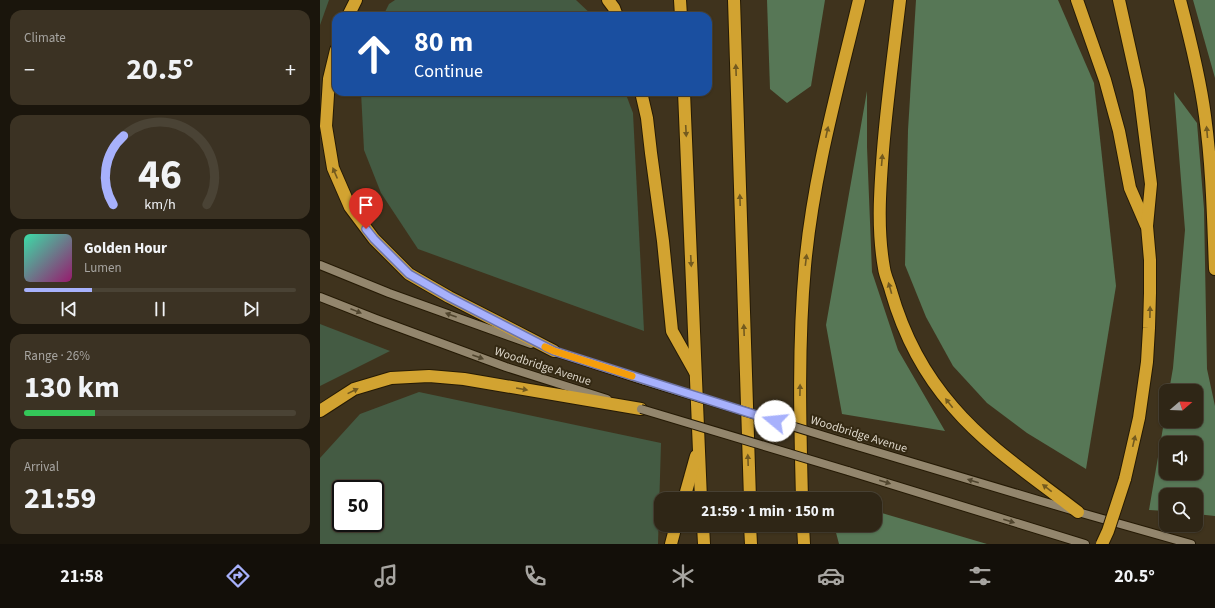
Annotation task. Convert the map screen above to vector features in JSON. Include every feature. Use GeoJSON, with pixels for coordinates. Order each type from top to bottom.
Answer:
{"type":"FeatureCollection","features":[{"type":"Feature","properties":{"kind":"highway"},"geometry":{"type":"LineString","coordinates":[[350,12],[356,0]]}},
{"type":"Feature","properties":{"kind":"highway"},"geometry":{"type":"LineString","coordinates":[[608,0],[616,12]]}},
{"type":"Feature","properties":{"kind":"highway"},"geometry":{"type":"LineString","coordinates":[[680,0],[680,12]]}},
{"type":"Feature","properties":{"kind":"highway"},"geometry":{"type":"LineString","coordinates":[[734,0],[750,492]]}},
{"type":"Feature","properties":{"kind":"highway"},"geometry":{"type":"LineString","coordinates":[[802,492],[799,410],[801,333],[805,266],[814,194],[859,0]]}},
{"type":"Feature","properties":{"kind":"highway"},"geometry":{"type":"LineString","coordinates":[[900,0],[885,126],[880,184],[880,230],[884,269],[895,304],[909,340],[928,375],[953,408],[981,436],[1013,463],[1078,512]]}},
{"type":"Feature","properties":{"kind":"highway"},"geometry":{"type":"LineString","coordinates":[[1077,0],[1105,80],[1119,131],[1130,188],[1147,226]]}},
{"type":"Feature","properties":{"kind":"highway"},"geometry":{"type":"LineString","coordinates":[[1102,544],[1108,532],[1125,479],[1140,418],[1147,362],[1149,328],[1150,260],[1147,226],[1151,184],[1139,90],[1119,0]]}},
{"type":"Feature","properties":{"kind":"highway"},"geometry":{"type":"LineString","coordinates":[[1180,0],[1195,59],[1205,116],[1211,177],[1215,269]]}},
{"type":"Feature","properties":{"kind":"highway"},"geometry":{"type":"LineString","coordinates":[[332,67],[329,79],[326,126],[333,168],[350,207],[374,239],[409,274],[449,297],[554,351]]}},
{"type":"Feature","properties":{"kind":"highway"},"geometry":{"type":"LineString","coordinates":[[641,96],[646,118],[663,241],[672,331],[696,374]]}},
{"type":"Feature","properties":{"kind":"highway"},"geometry":{"type":"LineString","coordinates":[[684,96],[698,448],[701,492]]}},
{"type":"Feature","properties":{"kind":"highway"},"geometry":{"type":"LineString","coordinates":[[320,411],[354,389],[391,378],[429,376],[464,379],[641,409]]}},
{"type":"Feature","properties":{"kind":"highway"},"geometry":{"type":"LineString","coordinates":[[686,492],[698,448]]}},
{"type":"Feature","properties":{"kind":"highway"},"geometry":{"type":"LineString","coordinates":[[671,544],[674,532]]}},
{"type":"Feature","properties":{"kind":"highway"},"geometry":{"type":"LineString","coordinates":[[703,532],[704,544]]}},
{"type":"Feature","properties":{"kind":"highway"},"geometry":{"type":"LineString","coordinates":[[750,532],[751,544]]}},
{"type":"Feature","properties":{"kind":"highway"},"geometry":{"type":"LineString","coordinates":[[803,532],[804,544]]}},
{"type":"Feature","properties":{"kind":"main road","name":"Woodbridge Avenue"},"geometry":{"type":"LineString","coordinates":[[320,265],[388,293],[512,338],[847,443],[1191,544]]}},
{"type":"Feature","properties":{"kind":"main road","name":"Woodbridge Avenue"},"geometry":{"type":"LineString","coordinates":[[320,297],[506,367],[1085,544]]}},
{"type":"Feature","properties":{"kind":"green space"},"geometry":{"type":"Polygon","coordinates":[[[320,0],[329,0],[320,25],[320,0]]]}},
{"type":"Feature","properties":{"kind":"green space"},"geometry":{"type":"Polygon","coordinates":[[[395,0],[576,0],[589,12],[385,12],[389,4],[395,0]]]}},
{"type":"Feature","properties":{"kind":"green space"},"geometry":{"type":"Polygon","coordinates":[[[767,0],[825,0],[811,86],[787,103],[770,89],[767,0]]]}},
{"type":"Feature","properties":{"kind":"green space"},"geometry":{"type":"Polygon","coordinates":[[[916,0],[1058,0],[1094,83],[1116,286],[1086,469],[1027,433],[987,403],[953,366],[926,317],[905,265],[908,130],[916,0]]]}},
{"type":"Feature","properties":{"kind":"green space"},"geometry":{"type":"Polygon","coordinates":[[[1193,0],[1215,0],[1215,78],[1193,0]]]}},
{"type":"Feature","properties":{"kind":"green space"},"geometry":{"type":"Polygon","coordinates":[[[867,91],[867,147],[872,272],[898,350],[945,431],[842,414],[826,325],[867,91]]]}},
{"type":"Feature","properties":{"kind":"green space"},"geometry":{"type":"Polygon","coordinates":[[[1174,92],[1197,123],[1204,209],[1207,369],[1215,406],[1215,516],[1203,515],[1203,488],[1159,488],[1159,511],[1149,510],[1159,451],[1159,480],[1203,480],[1203,436],[1162,436],[1163,428],[1203,428],[1203,384],[1170,384],[1173,368],[1185,230],[1174,92]]]}},
{"type":"Feature","properties":{"kind":"green space"},"geometry":{"type":"Polygon","coordinates":[[[361,96],[627,96],[633,113],[644,331],[418,249],[381,193],[364,150],[361,96]]]}},
{"type":"Feature","properties":{"kind":"green space"},"geometry":{"type":"Polygon","coordinates":[[[320,324],[390,351],[320,386],[320,324]]]}},
{"type":"Feature","properties":{"kind":"green space"},"geometry":{"type":"Polygon","coordinates":[[[419,392],[661,443],[660,492],[654,492],[654,532],[658,532],[658,544],[320,544],[320,458],[360,414],[419,392]]]}},
{"type":"Feature","properties":{"kind":"green space"},"geometry":{"type":"Polygon","coordinates":[[[882,513],[987,544],[839,544],[836,532],[882,532],[882,513]]]}},
{"type":"Feature","properties":{"kind":"slow traffic"},"geometry":{"type":"LineString","coordinates":[[545,347],[632,376]]}},
{"type":"Feature","properties":{"kind":"route"},"geometry":{"type":"LineString","coordinates":[[366,229],[409,274],[449,297],[554,351],[775,421]]}}]}
